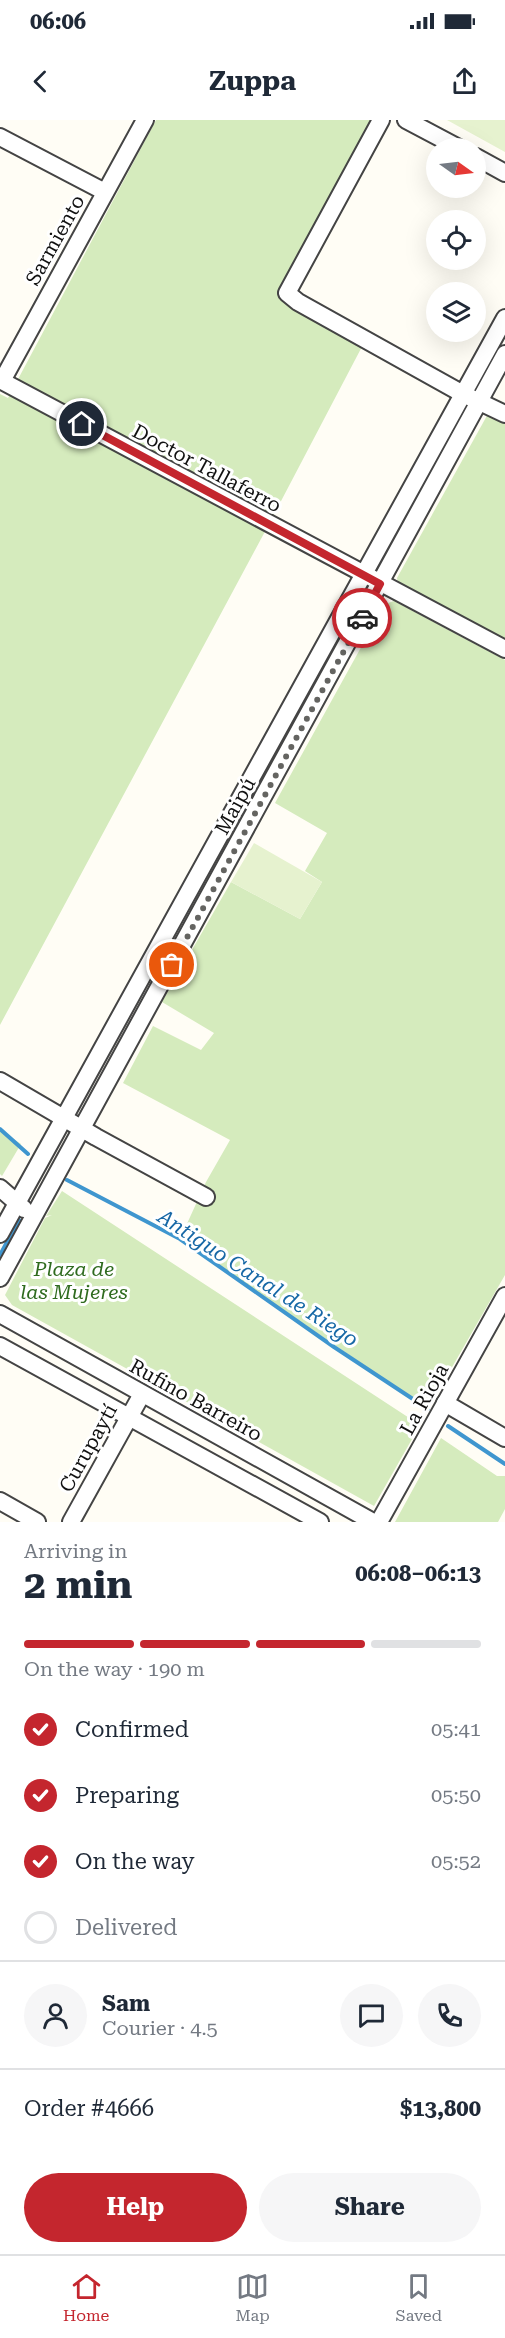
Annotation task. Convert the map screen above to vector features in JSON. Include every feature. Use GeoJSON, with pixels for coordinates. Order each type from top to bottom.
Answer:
{"type":"FeatureCollection","features":[{"type":"Feature","properties":{"kind":"street","name":"Sarmiento"},"geometry":{"type":"LineString","coordinates":[[1,380],[145,120]]}},
{"type":"Feature","properties":{"kind":"street"},"geometry":{"type":"LineString","coordinates":[[381,120],[287,293],[298,302],[505,414]]}},
{"type":"Feature","properties":{"kind":"street"},"geometry":{"type":"LineString","coordinates":[[406,120],[440,138]]}},
{"type":"Feature","properties":{"kind":"street"},"geometry":{"type":"LineString","coordinates":[[0,136],[105,192]]}},
{"type":"Feature","properties":{"kind":"street"},"geometry":{"type":"LineString","coordinates":[[486,163],[505,173]]}},
{"type":"Feature","properties":{"kind":"street","name":"Maipú"},"geometry":{"type":"LineString","coordinates":[[0,1234],[505,318]]}},
{"type":"Feature","properties":{"kind":"street","name":"Maipú"},"geometry":{"type":"LineString","coordinates":[[0,1278],[505,354]]}},
{"type":"Feature","properties":{"kind":"street","name":"Doctor Tallaferro"},"geometry":{"type":"LineString","coordinates":[[1,380],[380,584]]}},
{"type":"Feature","properties":{"kind":"street"},"geometry":{"type":"LineString","coordinates":[[380,584],[505,650]]}},
{"type":"Feature","properties":{"kind":"street"},"geometry":{"type":"LineString","coordinates":[[262,758],[279,769]]}},
{"type":"Feature","properties":{"kind":"street"},"geometry":{"type":"LineString","coordinates":[[162,940],[180,950]]}},
{"type":"Feature","properties":{"kind":"street"},"geometry":{"type":"LineString","coordinates":[[0,1081],[206,1197]]}},
{"type":"Feature","properties":{"kind":"street"},"geometry":{"type":"LineString","coordinates":[[0,1188],[34,1217]]}},
{"type":"Feature","properties":{"kind":"street","name":"La Rioja"},"geometry":{"type":"LineString","coordinates":[[379,1522],[505,1296]]}},
{"type":"Feature","properties":{"kind":"street","name":"Rufino Barreiro"},"geometry":{"type":"LineString","coordinates":[[0,1314],[373,1522]]}},
{"type":"Feature","properties":{"kind":"street"},"geometry":{"type":"LineString","coordinates":[[0,1346],[310,1520],[319,1493]]}},
{"type":"Feature","properties":{"kind":"street","name":"Curupaytí"},"geometry":{"type":"LineString","coordinates":[[71,1522],[142,1394]]}},
{"type":"Feature","properties":{"kind":"street"},"geometry":{"type":"LineString","coordinates":[[445,1403],[505,1438]]}},
{"type":"Feature","properties":{"kind":"street"},"geometry":{"type":"LineString","coordinates":[[0,1501],[38,1522]]}},
{"type":"Feature","properties":{"kind":"green space"},"geometry":{"type":"Polygon","coordinates":[[[156,120],[374,120],[287,293],[366,339],[0,1025],[0,394],[8,398],[156,120]]]}},
{"type":"Feature","properties":{"kind":"green space"},"geometry":{"type":"Polygon","coordinates":[[[447,120],[505,120],[505,152],[486,142],[486,138],[480,138],[447,120]]]}},
{"type":"Feature","properties":{"kind":"green space"},"geometry":{"type":"Polygon","coordinates":[[[489,412],[505,420],[505,641],[398,584],[397,578],[489,412]]]}},
{"type":"Feature","properties":{"kind":"green space"},"geometry":{"type":"Polygon","coordinates":[[[394,601],[505,660],[505,1275],[428,1409],[180,1239],[206,1182],[230,1140],[123,1083],[153,1026],[201,1050],[214,1033],[162,1002],[231,882],[300,919],[322,882],[305,871],[327,833],[275,803],[385,604],[394,601]]]}},
{"type":"Feature","properties":{"kind":"green space"},"geometry":{"type":"Polygon","coordinates":[[[254,843],[322,882],[300,919],[231,882],[254,843]]]}},
{"type":"Feature","properties":{"kind":"green space"},"geometry":{"type":"Polygon","coordinates":[[[0,1130],[21,1144],[2,1176],[0,1174],[0,1130]]]}},
{"type":"Feature","properties":{"kind":"green space","name":"Plaza de las Mujeres"},"geometry":{"type":"Polygon","coordinates":[[[62,1191],[420,1425],[374,1506],[12,1305],[5,1295],[45,1218],[52,1215],[46,1216],[62,1191]]]}},
{"type":"Feature","properties":{"kind":"green space"},"geometry":{"type":"Polygon","coordinates":[[[441,1438],[497,1476],[505,1476],[505,1509],[498,1522],[395,1522],[441,1438]]]}},
{"type":"Feature","properties":{"kind":"waterway","name":"Antiguo Canal de Riego"},"geometry":{"type":"LineString","coordinates":[[0,1129],[28,1154]]}},
{"type":"Feature","properties":{"kind":"waterway","name":"Antiguo Canal de Riego"},"geometry":{"type":"LineString","coordinates":[[67,1180],[180,1239],[334,1347],[428,1409]]}},
{"type":"Feature","properties":{"kind":"waterway"},"geometry":{"type":"LineString","coordinates":[[0,1255],[19,1220]]}},
{"type":"Feature","properties":{"kind":"waterway","name":"Antiguo Canal de Riego"},"geometry":{"type":"LineString","coordinates":[[448,1426],[505,1464]]}},
{"type":"Feature","properties":{"kind":"way so far"},"geometry":{"type":"LineString","coordinates":[[172,965],[362,618]]}},
{"type":"Feature","properties":{"kind":"route"},"geometry":{"type":"LineString","coordinates":[[82,424],[380,584],[362,618]]}}]}
